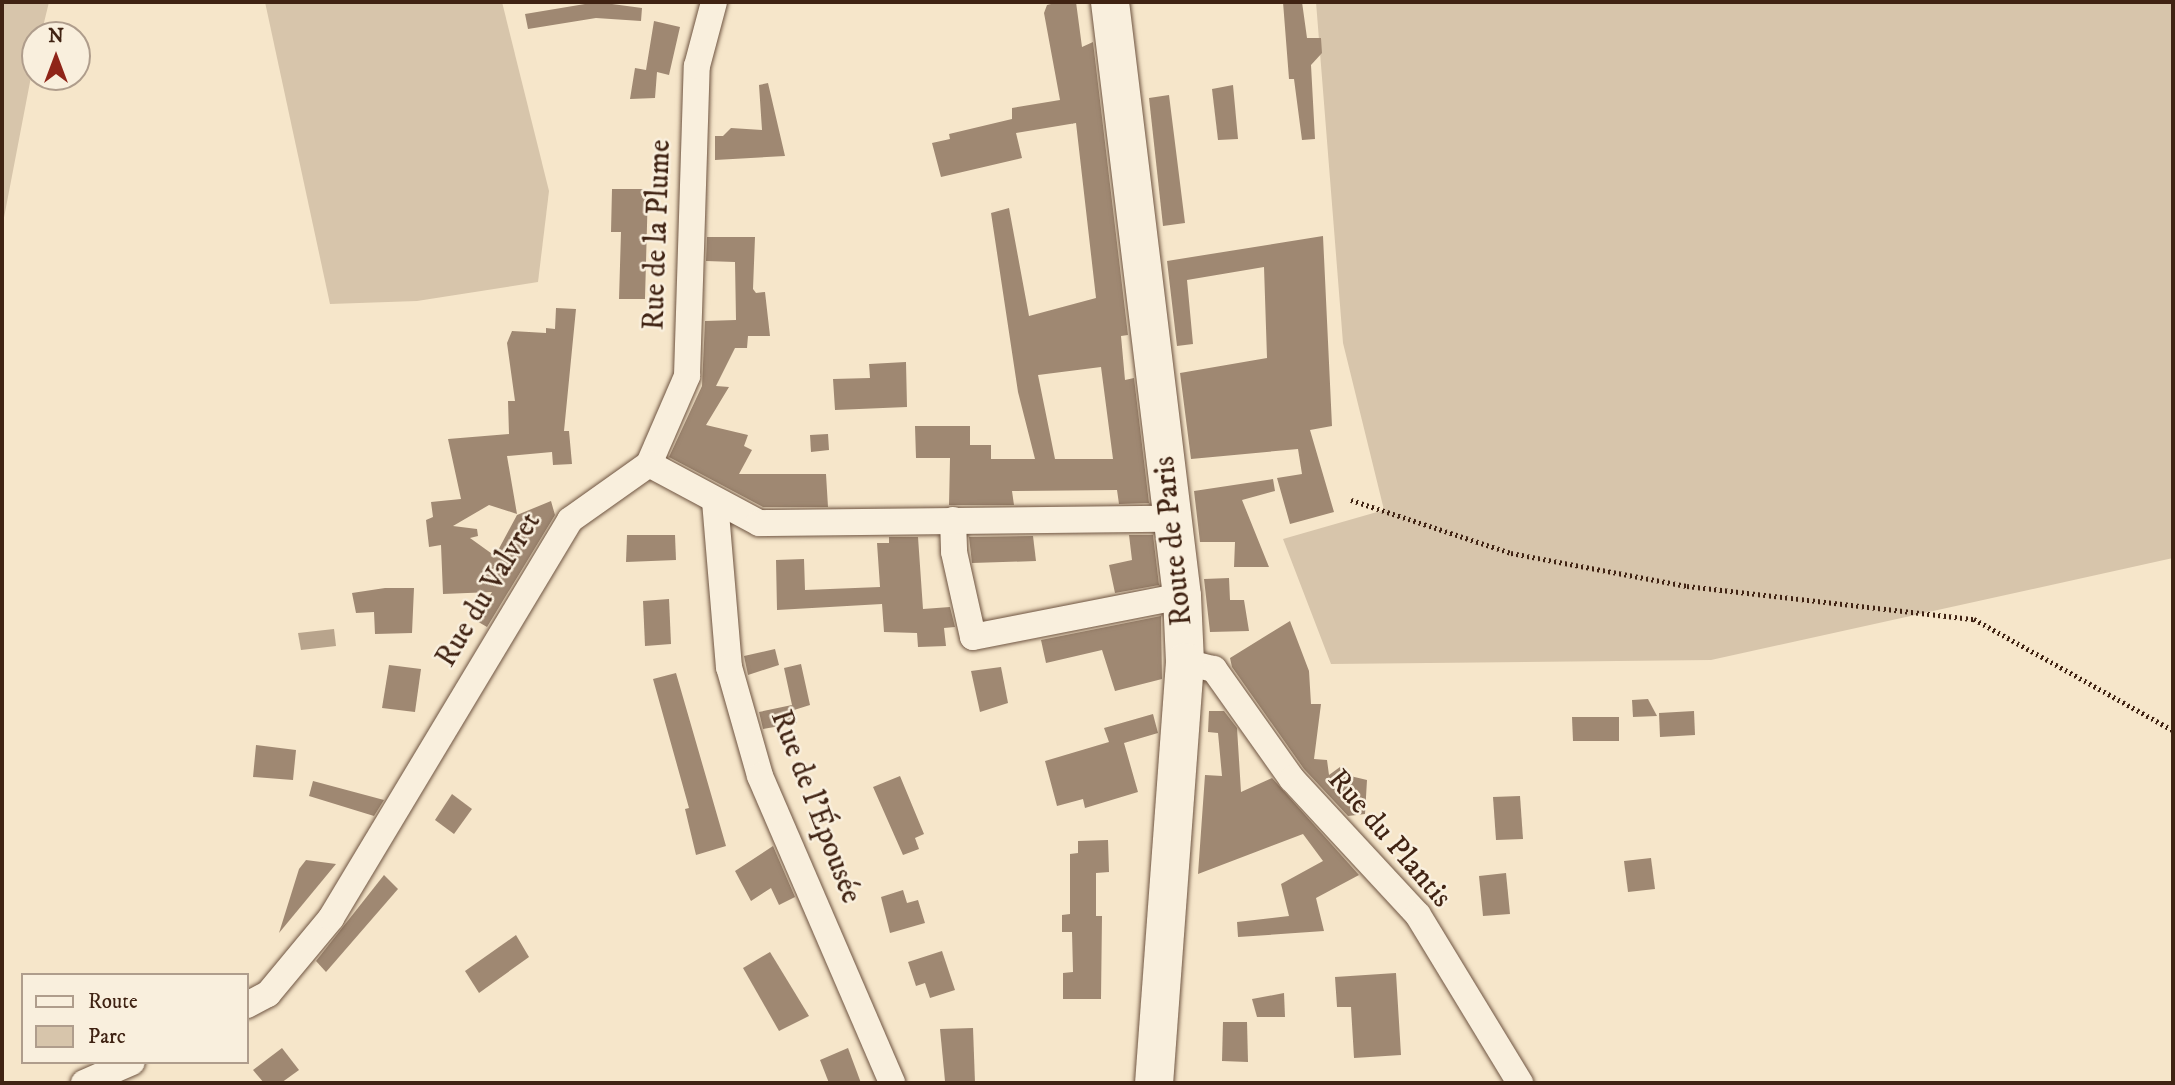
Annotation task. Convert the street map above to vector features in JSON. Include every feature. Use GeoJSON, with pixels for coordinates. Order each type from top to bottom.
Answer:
{"type":"FeatureCollection","features":[{"type":"Feature","properties":{"kind":"main road","name":"Route de Paris"},"geometry":{"type":"LineString","coordinates":[[1110,2],[1182,596],[1185,662],[1154,1083]]}},
{"type":"Feature","properties":{"kind":"street","name":"Rue de la Plume"},"geometry":{"type":"LineString","coordinates":[[649,464],[687,376],[697,66],[714,2]]}},
{"type":"Feature","properties":{"kind":"street"},"geometry":{"type":"LineString","coordinates":[[649,464],[759,523],[1173,519]]}},
{"type":"Feature","properties":{"kind":"street","name":"Rue du Valvret"},"geometry":{"type":"LineString","coordinates":[[248,1004],[268,994],[331,918],[570,520],[649,464]]}},
{"type":"Feature","properties":{"kind":"street","name":"Rue de l'Épousée"},"geometry":{"type":"LineString","coordinates":[[715,501],[729,667],[760,776],[892,1083]]}},
{"type":"Feature","properties":{"kind":"street"},"geometry":{"type":"LineString","coordinates":[[953,520],[954,552],[973,637],[1182,596]]}},
{"type":"Feature","properties":{"kind":"street","name":"Rue du Plantis"},"geometry":{"type":"LineString","coordinates":[[1185,662],[1214,669],[1292,779],[1418,915],[1520,1083]]}},
{"type":"Feature","properties":{"kind":"street"},"geometry":{"type":"LineString","coordinates":[[84,1083],[127,1064]]}},
{"type":"Feature","properties":{"kind":"path"},"geometry":{"type":"LineString","coordinates":[[1351,500],[1525,555],[1687,586],[1974,619],[2173,730]]}},
{"type":"Feature","properties":{"kind":"green space"},"geometry":{"type":"Polygon","coordinates":[[[2,2],[49,2],[44,21],[21,21],[21,91],[28,91],[2,228],[2,2]]]}},
{"type":"Feature","properties":{"kind":"green space"},"geometry":{"type":"Polygon","coordinates":[[[265,2],[502,2],[549,191],[538,282],[417,301],[330,304],[265,2]]]}},
{"type":"Feature","properties":{"kind":"green space"},"geometry":{"type":"Polygon","coordinates":[[[1316,2],[2173,2],[2173,558],[1711,660],[1331,664],[1283,539],[1384,510],[1343,343],[1316,2]]]}},
{"type":"Feature","properties":{"kind":"shaded area"},"geometry":{"type":"Polygon","coordinates":[[[334,629],[336,646],[301,650],[298,633],[334,629]]]}},
{"type":"Feature","properties":{"kind":"building"},"geometry":{"type":"Polygon","coordinates":[[[597,2],[642,8],[641,21],[596,18],[528,29],[525,14],[597,2]]]}},
{"type":"Feature","properties":{"kind":"building"},"geometry":{"type":"Polygon","coordinates":[[[1076,2],[1082,47],[1093,42],[1128,335],[1121,336],[1125,380],[1134,378],[1149,503],[1119,504],[1117,490],[1012,491],[1014,505],[949,505],[950,458],[916,458],[915,426],[970,426],[970,445],[991,445],[991,459],[1035,459],[1018,392],[991,213],[1009,208],[1029,316],[1096,298],[1076,123],[1016,133],[1022,158],[941,177],[932,143],[950,139],[949,134],[1012,119],[1012,108],[1060,100],[1044,13],[1047,5],[1076,2]],[[1101,367],[1038,375],[1055,459],[1113,459],[1101,367]]]}},
{"type":"Feature","properties":{"kind":"building"},"geometry":{"type":"Polygon","coordinates":[[[1283,2],[1302,2],[1307,38],[1321,38],[1322,53],[1311,65],[1315,139],[1302,140],[1294,79],[1289,79],[1283,2]]]}},
{"type":"Feature","properties":{"kind":"building"},"geometry":{"type":"Polygon","coordinates":[[[654,21],[680,27],[669,75],[657,72],[655,98],[630,99],[635,68],[646,70],[654,21]]]}},
{"type":"Feature","properties":{"kind":"building"},"geometry":{"type":"Polygon","coordinates":[[[768,83],[785,156],[715,160],[715,136],[723,136],[731,128],[762,130],[759,85],[768,83]]]}},
{"type":"Feature","properties":{"kind":"building"},"geometry":{"type":"Polygon","coordinates":[[[1233,85],[1238,139],[1218,140],[1212,89],[1233,85]]]}},
{"type":"Feature","properties":{"kind":"building"},"geometry":{"type":"Polygon","coordinates":[[[1169,95],[1185,223],[1163,226],[1149,98],[1169,95]]]}},
{"type":"Feature","properties":{"kind":"building"},"geometry":{"type":"Polygon","coordinates":[[[612,189],[648,189],[645,299],[619,299],[621,232],[611,232],[612,189]]]}},
{"type":"Feature","properties":{"kind":"building"},"geometry":{"type":"Polygon","coordinates":[[[1323,236],[1332,426],[1310,430],[1334,512],[1290,524],[1277,478],[1302,474],[1298,449],[1191,459],[1180,373],[1267,358],[1264,267],[1187,280],[1193,344],[1177,346],[1167,261],[1323,236]]]}},
{"type":"Feature","properties":{"kind":"building"},"geometry":{"type":"Polygon","coordinates":[[[707,237],[755,237],[753,289],[756,293],[765,292],[770,336],[748,336],[747,348],[735,348],[716,386],[729,387],[706,425],[748,435],[744,446],[752,450],[739,474],[826,474],[828,507],[763,507],[669,457],[702,386],[705,321],[736,320],[735,262],[706,261],[707,237]]]}},
{"type":"Feature","properties":{"kind":"building"},"geometry":{"type":"Polygon","coordinates":[[[556,308],[576,309],[564,431],[569,431],[572,464],[553,465],[552,452],[507,456],[517,514],[489,505],[453,526],[477,529],[478,536],[470,538],[495,556],[517,515],[551,501],[555,515],[487,627],[475,620],[492,592],[443,594],[441,545],[429,547],[426,520],[433,517],[431,502],[461,499],[448,439],[509,434],[508,401],[515,401],[507,343],[512,331],[546,333],[546,328],[555,329],[556,308]]]}},
{"type":"Feature","properties":{"kind":"building"},"geometry":{"type":"Polygon","coordinates":[[[906,362],[907,407],[835,410],[833,379],[870,378],[869,364],[906,362]]]}},
{"type":"Feature","properties":{"kind":"building"},"geometry":{"type":"Polygon","coordinates":[[[828,434],[829,450],[811,452],[810,435],[828,434]]]}},
{"type":"Feature","properties":{"kind":"building"},"geometry":{"type":"Polygon","coordinates":[[[1273,479],[1275,491],[1242,500],[1269,567],[1234,567],[1235,542],[1200,542],[1194,491],[1273,479]]]}},
{"type":"Feature","properties":{"kind":"building"},"geometry":{"type":"Polygon","coordinates":[[[627,535],[675,535],[676,560],[626,562],[627,535]]]}},
{"type":"Feature","properties":{"kind":"building"},"geometry":{"type":"Polygon","coordinates":[[[1129,535],[1153,535],[1159,585],[1115,593],[1109,565],[1132,560],[1129,535]]]}},
{"type":"Feature","properties":{"kind":"building"},"geometry":{"type":"Polygon","coordinates":[[[1033,536],[1036,561],[972,563],[969,537],[1033,536]]]}},
{"type":"Feature","properties":{"kind":"building"},"geometry":{"type":"Polygon","coordinates":[[[889,537],[918,537],[923,609],[950,607],[955,627],[944,628],[946,646],[918,647],[917,633],[884,632],[882,604],[777,610],[776,560],[804,559],[805,590],[880,587],[877,543],[889,543],[889,537]]]}},
{"type":"Feature","properties":{"kind":"building"},"geometry":{"type":"Polygon","coordinates":[[[1229,578],[1230,600],[1244,600],[1249,631],[1210,632],[1204,579],[1229,578]]]}},
{"type":"Feature","properties":{"kind":"building"},"geometry":{"type":"Polygon","coordinates":[[[385,588],[414,588],[412,633],[375,634],[374,612],[356,613],[352,593],[385,588]]]}},
{"type":"Feature","properties":{"kind":"building"},"geometry":{"type":"Polygon","coordinates":[[[669,599],[671,644],[645,646],[643,601],[669,599]]]}},
{"type":"Feature","properties":{"kind":"building"},"geometry":{"type":"Polygon","coordinates":[[[1161,616],[1162,679],[1115,691],[1102,650],[1046,663],[1041,640],[1161,616]]]}},
{"type":"Feature","properties":{"kind":"building"},"geometry":{"type":"Polygon","coordinates":[[[1290,621],[1309,671],[1311,704],[1321,704],[1314,759],[1327,760],[1329,775],[1340,767],[1346,775],[1367,780],[1365,814],[1348,816],[1304,769],[1232,667],[1230,658],[1290,621]]]}},
{"type":"Feature","properties":{"kind":"building"},"geometry":{"type":"Polygon","coordinates":[[[775,649],[779,665],[748,675],[744,656],[775,649]]]}},
{"type":"Feature","properties":{"kind":"building"},"geometry":{"type":"Polygon","coordinates":[[[801,664],[810,705],[794,710],[797,723],[763,729],[759,712],[792,705],[784,668],[801,664]]]}},
{"type":"Feature","properties":{"kind":"building"},"geometry":{"type":"Polygon","coordinates":[[[389,665],[421,669],[415,712],[382,708],[389,665]]]}},
{"type":"Feature","properties":{"kind":"building"},"geometry":{"type":"Polygon","coordinates":[[[1001,667],[1008,703],[980,712],[971,671],[1001,667]]]}},
{"type":"Feature","properties":{"kind":"building"},"geometry":{"type":"Polygon","coordinates":[[[676,673],[726,846],[696,855],[685,809],[689,808],[653,679],[676,673]]]}},
{"type":"Feature","properties":{"kind":"building"},"geometry":{"type":"Polygon","coordinates":[[[1648,699],[1657,716],[1633,717],[1632,700],[1648,699]]]}},
{"type":"Feature","properties":{"kind":"building"},"geometry":{"type":"Polygon","coordinates":[[[1209,711],[1224,711],[1237,728],[1241,792],[1272,778],[1359,875],[1316,898],[1324,931],[1238,937],[1237,922],[1289,916],[1281,884],[1323,861],[1303,834],[1198,874],[1205,775],[1222,776],[1218,733],[1208,732],[1209,711]]]}},
{"type":"Feature","properties":{"kind":"building"},"geometry":{"type":"Polygon","coordinates":[[[1694,711],[1695,735],[1660,737],[1659,713],[1694,711]]]}},
{"type":"Feature","properties":{"kind":"building"},"geometry":{"type":"Polygon","coordinates":[[[1153,714],[1158,733],[1124,743],[1138,792],[1085,808],[1083,799],[1057,806],[1045,761],[1109,742],[1104,728],[1153,714]]]}},
{"type":"Feature","properties":{"kind":"building"},"geometry":{"type":"Polygon","coordinates":[[[1572,717],[1619,717],[1619,741],[1573,741],[1572,717]]]}},
{"type":"Feature","properties":{"kind":"building"},"geometry":{"type":"Polygon","coordinates":[[[256,745],[296,750],[293,780],[253,777],[256,745]]]}},
{"type":"Feature","properties":{"kind":"building"},"geometry":{"type":"Polygon","coordinates":[[[900,776],[924,834],[915,838],[919,849],[903,855],[873,787],[900,776]]]}},
{"type":"Feature","properties":{"kind":"building"},"geometry":{"type":"Polygon","coordinates":[[[313,781],[384,800],[374,816],[309,796],[313,781]]]}},
{"type":"Feature","properties":{"kind":"building"},"geometry":{"type":"Polygon","coordinates":[[[452,794],[472,809],[454,834],[435,820],[452,794]]]}},
{"type":"Feature","properties":{"kind":"building"},"geometry":{"type":"Polygon","coordinates":[[[1520,796],[1523,839],[1496,840],[1493,797],[1520,796]]]}},
{"type":"Feature","properties":{"kind":"building"},"geometry":{"type":"Polygon","coordinates":[[[1108,840],[1109,872],[1096,873],[1096,916],[1102,916],[1101,999],[1063,999],[1063,973],[1073,972],[1072,932],[1062,932],[1062,915],[1070,914],[1070,854],[1078,853],[1078,841],[1108,840]]]}},
{"type":"Feature","properties":{"kind":"building"},"geometry":{"type":"Polygon","coordinates":[[[773,846],[795,897],[779,905],[771,888],[751,901],[735,871],[773,846]]]}},
{"type":"Feature","properties":{"kind":"building"},"geometry":{"type":"Polygon","coordinates":[[[1651,858],[1655,889],[1628,892],[1624,861],[1651,858]]]}},
{"type":"Feature","properties":{"kind":"building"},"geometry":{"type":"Polygon","coordinates":[[[306,860],[336,864],[279,933],[299,869],[306,860]]]}},
{"type":"Feature","properties":{"kind":"building"},"geometry":{"type":"Polygon","coordinates":[[[1506,873],[1510,914],[1483,916],[1479,876],[1506,873]]]}},
{"type":"Feature","properties":{"kind":"building"},"geometry":{"type":"Polygon","coordinates":[[[384,875],[398,889],[326,972],[316,961],[384,875]]]}},
{"type":"Feature","properties":{"kind":"building"},"geometry":{"type":"Polygon","coordinates":[[[903,890],[907,903],[918,900],[925,923],[890,933],[881,897],[903,890]]]}},
{"type":"Feature","properties":{"kind":"building"},"geometry":{"type":"Polygon","coordinates":[[[516,935],[529,957],[479,993],[465,971],[516,935]]]}},
{"type":"Feature","properties":{"kind":"building"},"geometry":{"type":"Polygon","coordinates":[[[942,951],[955,990],[930,998],[925,983],[916,986],[908,962],[942,951]]]}},
{"type":"Feature","properties":{"kind":"building"},"geometry":{"type":"Polygon","coordinates":[[[770,952],[809,1016],[779,1031],[743,968],[770,952]]]}},
{"type":"Feature","properties":{"kind":"building"},"geometry":{"type":"Polygon","coordinates":[[[1396,973],[1401,1055],[1354,1058],[1351,1007],[1337,1007],[1335,977],[1396,973]]]}},
{"type":"Feature","properties":{"kind":"building"},"geometry":{"type":"Polygon","coordinates":[[[1284,993],[1285,1017],[1257,1017],[1252,999],[1284,993]]]}},
{"type":"Feature","properties":{"kind":"building"},"geometry":{"type":"Polygon","coordinates":[[[1223,1022],[1247,1022],[1248,1062],[1222,1061],[1223,1022]]]}},
{"type":"Feature","properties":{"kind":"building"},"geometry":{"type":"Polygon","coordinates":[[[973,1028],[975,1083],[945,1081],[940,1029],[973,1028]]]}},
{"type":"Feature","properties":{"kind":"building"},"geometry":{"type":"Polygon","coordinates":[[[282,1048],[299,1070],[281,1083],[264,1083],[253,1070],[282,1048]]]}},
{"type":"Feature","properties":{"kind":"building"},"geometry":{"type":"Polygon","coordinates":[[[848,1048],[861,1083],[829,1083],[820,1060],[848,1048]]]}}]}
